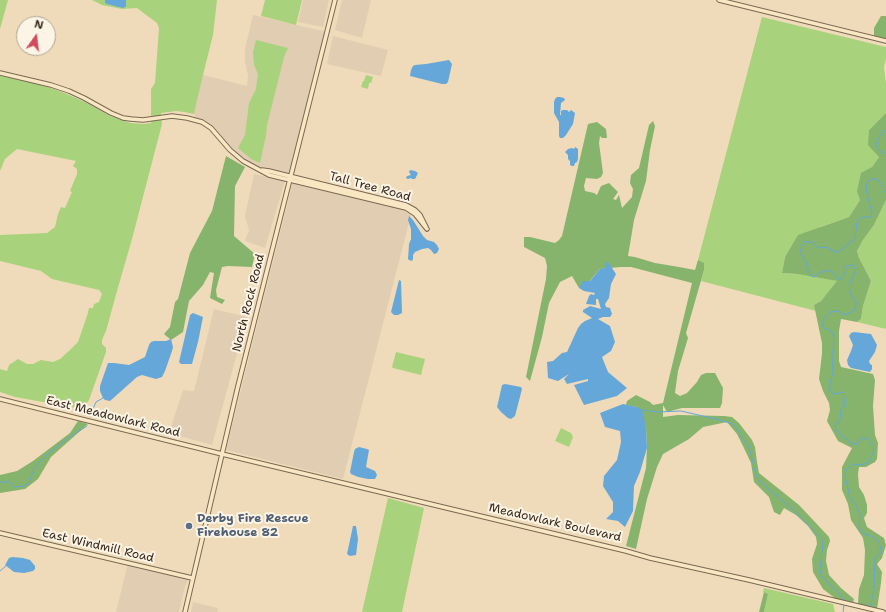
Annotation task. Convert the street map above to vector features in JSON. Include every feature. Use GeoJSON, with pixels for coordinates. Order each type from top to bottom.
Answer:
{"type":"FeatureCollection","features":[{"type":"Feature","properties":{"kind":"street","name":"North Rock Road"},"geometry":{"type":"LineString","coordinates":[[184,612],[335,0]]}},
{"type":"Feature","properties":{"kind":"street"},"geometry":{"type":"LineString","coordinates":[[719,0],[886,41]]}},
{"type":"Feature","properties":{"kind":"street","name":"Tall Tree Road"},"geometry":{"type":"LineString","coordinates":[[0,73],[69,91],[123,118],[143,120],[172,116],[202,122],[211,128],[230,150],[243,161],[268,175],[290,178],[410,206],[420,215],[427,229],[415,214],[406,208],[290,178]]}},
{"type":"Feature","properties":{"kind":"street","name":"East Meadowlark Road"},"geometry":{"type":"LineString","coordinates":[[0,399],[222,454]]}},
{"type":"Feature","properties":{"kind":"street","name":"Meadowlark Boulevard"},"geometry":{"type":"LineString","coordinates":[[222,454],[619,549],[650,558],[883,612]]}},
{"type":"Feature","properties":{"kind":"street","name":"East Windmill Road"},"geometry":{"type":"LineString","coordinates":[[0,533],[192,578]]}},
{"type":"Feature","properties":{"kind":"shaded area"},"geometry":{"type":"Polygon","coordinates":[[[303,0],[329,0],[323,27],[298,22],[303,0]]]}},
{"type":"Feature","properties":{"kind":"shaded area"},"geometry":{"type":"Polygon","coordinates":[[[342,0],[371,0],[362,38],[335,30],[342,0]]]}},
{"type":"Feature","properties":{"kind":"shaded area"},"geometry":{"type":"Polygon","coordinates":[[[253,15],[327,32],[291,177],[261,170],[243,161],[211,128],[198,121],[194,114],[203,75],[247,86],[248,76],[245,61],[245,49],[253,15]]]}},
{"type":"Feature","properties":{"kind":"shaded area"},"geometry":{"type":"Polygon","coordinates":[[[333,36],[388,50],[381,76],[327,64],[333,36]]]}},
{"type":"Feature","properties":{"kind":"shaded area"},"geometry":{"type":"Polygon","coordinates":[[[254,174],[285,181],[265,248],[245,241],[249,230],[245,216],[254,174]]]}},
{"type":"Feature","properties":{"kind":"shaded area"},"geometry":{"type":"Polygon","coordinates":[[[293,181],[412,211],[343,479],[226,450],[293,181]]]}},
{"type":"Feature","properties":{"kind":"shaded area"},"geometry":{"type":"Polygon","coordinates":[[[214,309],[247,317],[212,445],[169,433],[183,390],[194,391],[214,309]]]}},
{"type":"Feature","properties":{"kind":"shaded area"},"geometry":{"type":"Polygon","coordinates":[[[128,563],[189,578],[185,586],[179,612],[116,612],[128,563]]]}},
{"type":"Feature","properties":{"kind":"shaded area"},"geometry":{"type":"Polygon","coordinates":[[[193,602],[218,608],[217,612],[191,612],[193,602]]]}},
{"type":"Feature","properties":{"kind":"green space"},"geometry":{"type":"Polygon","coordinates":[[[0,0],[8,0],[0,29],[0,0]]]}},
{"type":"Feature","properties":{"kind":"green space"},"geometry":{"type":"Polygon","coordinates":[[[92,0],[217,0],[213,35],[194,114],[176,111],[161,113],[162,124],[132,239],[106,331],[102,340],[102,344],[106,348],[106,352],[89,400],[82,409],[15,397],[0,392],[0,369],[7,371],[9,365],[18,359],[27,364],[33,364],[41,360],[53,362],[60,359],[70,350],[78,342],[89,308],[93,308],[94,304],[99,302],[102,294],[99,290],[52,279],[41,271],[0,261],[0,235],[47,233],[55,227],[61,207],[65,208],[72,192],[70,191],[77,174],[77,169],[73,166],[76,161],[17,149],[5,159],[0,171],[0,76],[6,76],[51,88],[89,104],[118,119],[131,123],[151,123],[151,89],[155,83],[159,28],[157,23],[137,8],[122,9],[102,5],[92,0]]]}},
{"type":"Feature","properties":{"kind":"green space"},"geometry":{"type":"Polygon","coordinates":[[[265,0],[302,0],[296,25],[261,16],[265,0]]]}},
{"type":"Feature","properties":{"kind":"green space"},"geometry":{"type":"Polygon","coordinates":[[[881,16],[886,16],[886,41],[874,38],[874,28],[881,16]]]}},
{"type":"Feature","properties":{"kind":"green space"},"geometry":{"type":"Polygon","coordinates":[[[762,17],[886,47],[884,67],[886,83],[886,113],[869,130],[879,157],[872,167],[860,200],[849,217],[820,227],[785,257],[782,273],[838,281],[821,301],[814,305],[816,311],[701,281],[704,270],[698,260],[762,17]]]}},
{"type":"Feature","properties":{"kind":"green space"},"geometry":{"type":"Polygon","coordinates":[[[256,40],[288,48],[284,57],[267,125],[260,163],[251,159],[238,148],[245,135],[249,103],[256,89],[258,74],[254,65],[253,52],[256,40]]]}},
{"type":"Feature","properties":{"kind":"green space"},"geometry":{"type":"Polygon","coordinates":[[[366,75],[373,77],[371,83],[369,83],[368,89],[361,87],[366,75]]]}},
{"type":"Feature","properties":{"kind":"green space"},"geometry":{"type":"Polygon","coordinates":[[[886,113],[886,200],[874,225],[857,251],[871,281],[863,306],[861,319],[857,322],[841,319],[839,331],[839,361],[841,367],[873,374],[875,380],[873,406],[875,435],[878,443],[877,459],[875,462],[866,467],[859,467],[858,474],[859,487],[864,495],[867,505],[867,513],[864,518],[867,527],[884,538],[886,545],[882,558],[877,564],[882,572],[877,609],[858,604],[859,589],[864,575],[865,550],[863,538],[851,520],[848,504],[842,490],[842,467],[852,448],[838,441],[827,421],[830,410],[829,403],[819,379],[822,343],[814,305],[821,301],[837,281],[782,273],[785,257],[798,235],[849,217],[860,200],[857,191],[861,173],[872,167],[879,157],[868,145],[869,130],[886,113]]]}},
{"type":"Feature","properties":{"kind":"green space"},"geometry":{"type":"Polygon","coordinates":[[[653,121],[655,126],[646,181],[634,220],[628,256],[655,263],[695,270],[698,260],[704,263],[704,270],[686,333],[688,338],[678,371],[675,393],[680,396],[687,393],[701,375],[706,373],[715,373],[723,388],[722,403],[720,408],[682,408],[667,412],[663,405],[663,417],[678,415],[724,416],[732,417],[739,423],[752,440],[755,447],[759,473],[799,505],[829,537],[830,541],[826,561],[829,575],[854,599],[853,603],[836,599],[823,589],[813,572],[812,559],[817,544],[816,537],[808,526],[796,515],[784,508],[780,515],[774,512],[769,497],[754,482],[751,463],[737,434],[727,422],[703,427],[689,439],[663,454],[657,467],[647,499],[636,549],[626,546],[646,468],[647,448],[646,427],[637,407],[626,405],[627,401],[636,395],[653,405],[663,403],[692,283],[631,267],[600,269],[587,284],[579,288],[572,276],[560,282],[549,303],[542,337],[530,381],[526,377],[546,279],[547,266],[545,258],[524,247],[524,237],[555,243],[562,236],[588,124],[597,122],[606,129],[607,138],[602,138],[600,136],[599,143],[603,173],[601,177],[597,179],[586,178],[584,186],[585,191],[597,195],[601,186],[609,183],[618,192],[613,199],[616,200],[619,195],[622,208],[632,197],[633,189],[630,183],[631,175],[639,168],[649,125],[653,121]]]}},
{"type":"Feature","properties":{"kind":"green space"},"geometry":{"type":"Polygon","coordinates":[[[226,156],[245,167],[235,186],[234,236],[255,254],[252,267],[222,267],[216,290],[217,297],[225,300],[222,304],[210,298],[214,273],[210,272],[203,285],[189,301],[183,332],[171,340],[164,334],[170,327],[175,302],[178,299],[190,253],[212,211],[226,156]]]}},
{"type":"Feature","properties":{"kind":"green space"},"geometry":{"type":"Polygon","coordinates":[[[886,200],[886,329],[857,322],[861,319],[863,306],[871,281],[857,251],[874,225],[886,200]]]}},
{"type":"Feature","properties":{"kind":"green space"},"geometry":{"type":"Polygon","coordinates":[[[396,352],[425,359],[421,375],[393,368],[396,352]]]}},
{"type":"Feature","properties":{"kind":"green space"},"geometry":{"type":"Polygon","coordinates":[[[78,421],[88,424],[51,457],[38,479],[25,489],[0,493],[0,475],[17,471],[33,461],[70,433],[78,421]]]}},
{"type":"Feature","properties":{"kind":"green space"},"geometry":{"type":"Polygon","coordinates":[[[561,428],[571,433],[573,437],[569,447],[555,441],[561,428]]]}},
{"type":"Feature","properties":{"kind":"green space"},"geometry":{"type":"Polygon","coordinates":[[[388,498],[424,508],[402,612],[362,612],[388,498]]]}},
{"type":"Feature","properties":{"kind":"green space"},"geometry":{"type":"Polygon","coordinates":[[[764,588],[833,604],[835,612],[764,612],[768,594],[763,592],[764,588]]]}},
{"type":"Feature","properties":{"kind":"green space"},"geometry":{"type":"Polygon","coordinates":[[[764,592],[768,594],[764,612],[759,612],[764,592]]]}},
{"type":"Feature","properties":{"kind":"water"},"geometry":{"type":"Polygon","coordinates":[[[105,0],[126,0],[126,6],[123,8],[107,4],[105,3],[105,0]]]}},
{"type":"Feature","properties":{"kind":"water"},"geometry":{"type":"Polygon","coordinates":[[[449,60],[452,64],[448,82],[446,84],[410,76],[411,70],[415,65],[449,60]]]}},
{"type":"Feature","properties":{"kind":"water"},"geometry":{"type":"Polygon","coordinates":[[[557,97],[564,98],[565,100],[561,103],[560,115],[561,111],[563,110],[567,110],[569,112],[571,110],[575,113],[573,124],[563,138],[560,138],[559,136],[559,122],[554,113],[554,102],[557,97]]]}},
{"type":"Feature","properties":{"kind":"water"},"geometry":{"type":"Polygon","coordinates":[[[575,147],[578,149],[578,159],[574,166],[572,166],[570,165],[568,155],[565,152],[568,149],[574,149],[575,147]]]}},
{"type":"Feature","properties":{"kind":"water"},"geometry":{"type":"Polygon","coordinates":[[[410,170],[418,173],[415,179],[406,178],[407,176],[411,175],[409,172],[410,170]]]}},
{"type":"Feature","properties":{"kind":"water"},"geometry":{"type":"Polygon","coordinates":[[[409,216],[423,236],[427,240],[434,242],[437,245],[439,249],[437,253],[434,254],[428,248],[422,249],[415,252],[412,261],[408,259],[409,244],[411,239],[411,229],[408,220],[409,216]]]}},
{"type":"Feature","properties":{"kind":"water"},"geometry":{"type":"Polygon","coordinates":[[[608,262],[616,274],[611,284],[609,298],[605,304],[606,307],[610,308],[612,314],[610,317],[598,319],[610,326],[615,342],[611,351],[602,357],[608,372],[627,388],[617,396],[584,405],[574,385],[588,381],[588,379],[567,384],[564,379],[569,374],[558,381],[548,378],[547,362],[553,361],[562,353],[567,352],[578,328],[585,321],[592,318],[583,312],[583,310],[590,306],[601,309],[598,299],[596,299],[596,305],[586,304],[589,296],[591,294],[594,295],[595,293],[584,291],[579,288],[583,281],[590,281],[600,269],[605,268],[605,263],[608,262]]]}},
{"type":"Feature","properties":{"kind":"water"},"geometry":{"type":"Polygon","coordinates":[[[399,280],[401,281],[402,313],[394,315],[391,312],[399,280]]]}},
{"type":"Feature","properties":{"kind":"water"},"geometry":{"type":"Polygon","coordinates":[[[193,313],[203,317],[198,342],[192,364],[181,364],[179,362],[190,315],[193,313]]]}},
{"type":"Feature","properties":{"kind":"water"},"geometry":{"type":"Polygon","coordinates":[[[854,332],[871,334],[877,345],[875,352],[869,361],[872,365],[870,372],[851,368],[848,365],[847,360],[853,345],[849,336],[854,332]]]}},
{"type":"Feature","properties":{"kind":"water"},"geometry":{"type":"Polygon","coordinates":[[[171,339],[173,347],[162,377],[156,379],[142,375],[137,377],[110,401],[103,398],[100,391],[100,386],[108,363],[129,365],[145,357],[151,342],[166,341],[171,339]]]}},
{"type":"Feature","properties":{"kind":"water"},"geometry":{"type":"Polygon","coordinates":[[[505,384],[521,387],[522,389],[515,416],[511,419],[497,407],[502,385],[505,384]]]}},
{"type":"Feature","properties":{"kind":"water"},"geometry":{"type":"Polygon","coordinates":[[[623,404],[637,407],[642,410],[646,427],[647,448],[634,486],[633,511],[625,527],[618,521],[606,519],[613,512],[613,502],[603,486],[604,476],[617,460],[621,442],[620,431],[605,427],[600,413],[623,404]]]}},
{"type":"Feature","properties":{"kind":"water"},"geometry":{"type":"Polygon","coordinates":[[[359,447],[369,450],[366,467],[375,471],[377,475],[375,479],[358,477],[350,472],[355,449],[359,447]]]}},
{"type":"Feature","properties":{"kind":"water"},"geometry":{"type":"Polygon","coordinates":[[[353,526],[356,526],[358,539],[356,555],[350,556],[347,554],[353,526]]]}},
{"type":"Feature","properties":{"kind":"water"},"geometry":{"type":"Polygon","coordinates":[[[12,557],[30,560],[35,566],[35,569],[24,573],[14,572],[5,565],[9,558],[12,557]]]}},
{"type":"Feature","properties":{"kind":"waterway"},"geometry":{"type":"LineString","coordinates":[[886,130],[882,132],[876,146],[880,151],[886,154]]}},
{"type":"Feature","properties":{"kind":"waterway"},"geometry":{"type":"LineString","coordinates":[[870,608],[874,590],[875,558],[881,553],[881,550],[879,542],[873,537],[864,534],[860,529],[860,515],[856,505],[850,498],[845,476],[846,470],[852,464],[860,465],[870,461],[874,449],[873,444],[868,439],[861,438],[857,444],[854,444],[837,432],[835,428],[836,424],[841,418],[840,413],[842,407],[845,406],[844,397],[843,392],[835,394],[830,390],[830,383],[833,373],[832,355],[834,344],[831,331],[823,327],[823,320],[830,312],[838,311],[844,315],[854,311],[856,302],[850,292],[849,284],[856,270],[853,265],[847,266],[842,278],[839,280],[831,271],[821,272],[814,277],[811,276],[800,251],[805,241],[813,243],[819,248],[826,247],[838,252],[855,238],[857,222],[860,218],[871,217],[872,213],[866,190],[867,183],[870,179],[878,180],[886,192]]}},
{"type":"Feature","properties":{"kind":"waterway"},"geometry":{"type":"LineString","coordinates":[[90,416],[96,402],[103,398]]}},
{"type":"Feature","properties":{"kind":"waterway"},"geometry":{"type":"LineString","coordinates":[[642,410],[657,412],[681,411],[733,424],[748,445],[758,480],[795,511],[821,538],[823,543],[820,569],[821,575],[844,600]]}},
{"type":"Feature","properties":{"kind":"waterway"},"geometry":{"type":"LineString","coordinates":[[0,482],[9,482],[15,487],[24,486],[29,483],[34,469],[49,453],[87,426]]}},
{"type":"Feature","properties":{"kind":"waterway"},"geometry":{"type":"LineString","coordinates":[[0,571],[6,566]]}},
{"type":"Feature","properties":{"kind":"waterway"},"geometry":{"type":"LineString","coordinates":[[843,612],[844,605]]}},
{"type":"Feature","properties":{"kind":"place","name":"Derby Fire Rescue Firehouse 82"},"geometry":{"type":"Point","coordinates":[189,526]}}]}
